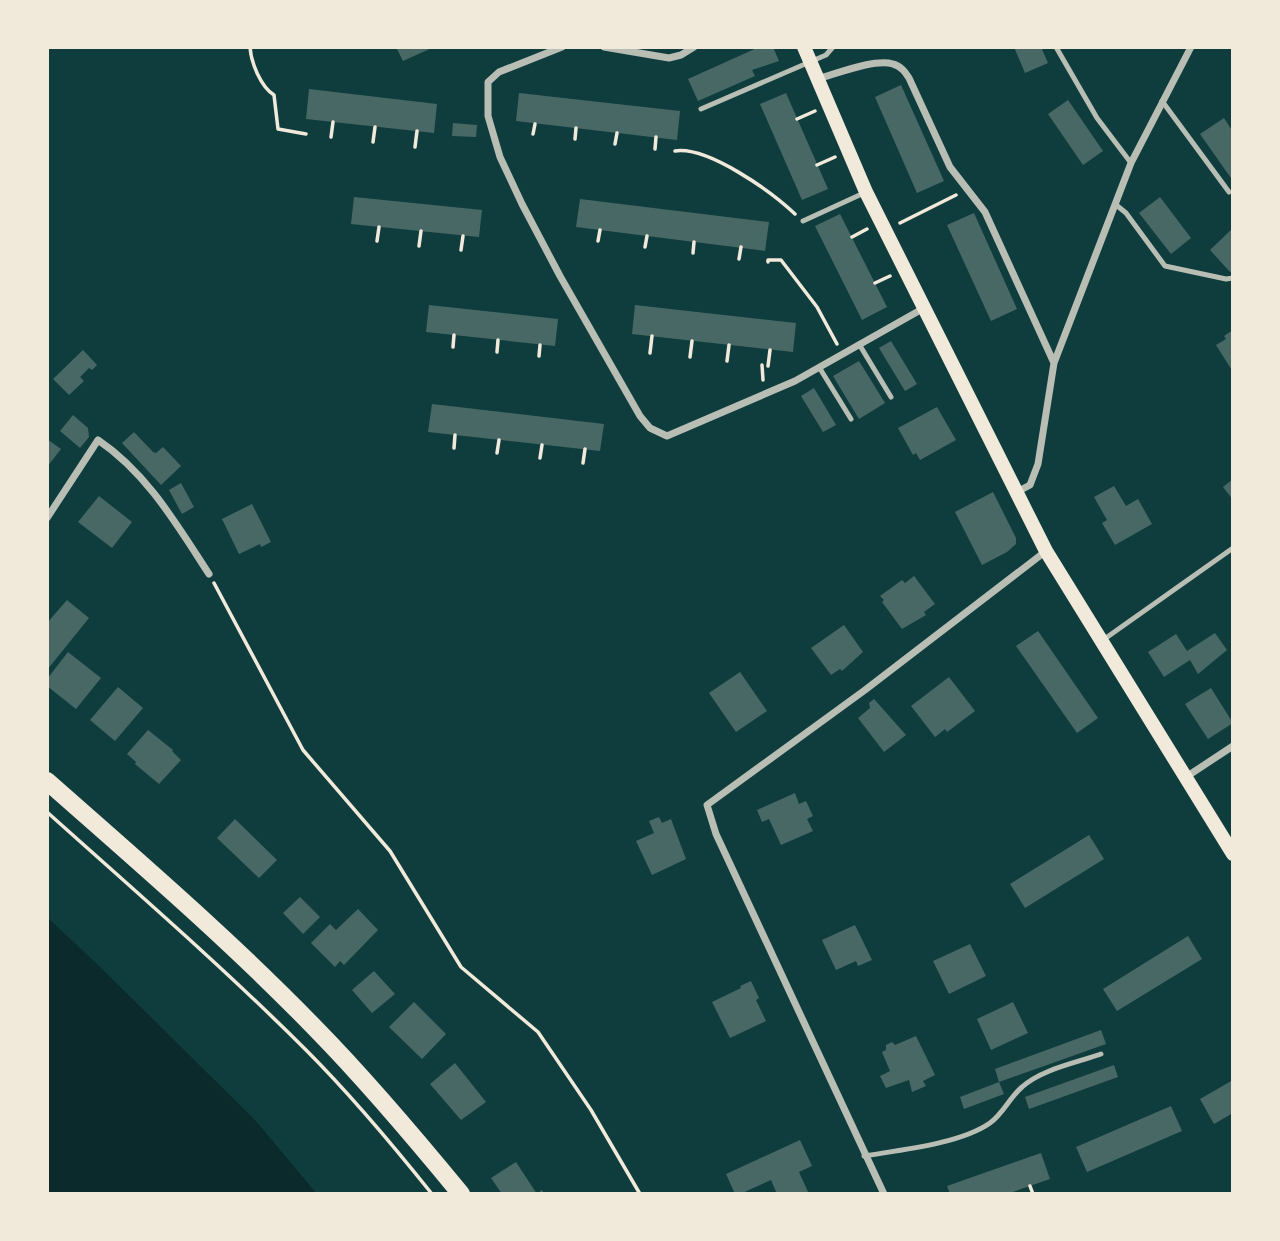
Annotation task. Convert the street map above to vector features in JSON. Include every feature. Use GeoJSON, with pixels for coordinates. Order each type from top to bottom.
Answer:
{"type":"FeatureCollection","features":[{"type":"Feature","properties":{"kind":"main road"},"geometry":{"type":"LineString","coordinates":[[804,47],[866,192],[1046,551],[1233,854]]}},
{"type":"Feature","properties":{"kind":"main road"},"geometry":{"type":"LineString","coordinates":[[47,781],[228,943],[316,1029],[391,1109],[461,1194]]}},
{"type":"Feature","properties":{"kind":"street"},"geometry":{"type":"LineString","coordinates":[[562,47],[499,72],[488,82],[488,116],[500,157],[522,204],[560,276],[640,416],[650,428],[667,436],[795,381],[923,309]]}},
{"type":"Feature","properties":{"kind":"street"},"geometry":{"type":"LineString","coordinates":[[604,47],[669,58],[694,47]]}},
{"type":"Feature","properties":{"kind":"street"},"geometry":{"type":"LineString","coordinates":[[1016,493],[1030,485],[1038,464],[1054,363],[1131,163],[1191,47]]}},
{"type":"Feature","properties":{"kind":"street"},"geometry":{"type":"LineString","coordinates":[[817,79],[874,64],[896,64],[909,78],[950,167],[985,212],[1054,363]]}},
{"type":"Feature","properties":{"kind":"street"},"geometry":{"type":"LineString","coordinates":[[47,519],[98,440],[120,454],[166,507],[208,574]]}},
{"type":"Feature","properties":{"kind":"street"},"geometry":{"type":"LineString","coordinates":[[884,1194],[716,834],[707,805],[866,690],[1046,551]]}},
{"type":"Feature","properties":{"kind":"street"},"geometry":{"type":"LineString","coordinates":[[1186,777],[1233,746]]}},
{"type":"Feature","properties":{"kind":"lane"},"geometry":{"type":"LineString","coordinates":[[701,109],[826,55],[833,47]]}},
{"type":"Feature","properties":{"kind":"lane"},"geometry":{"type":"LineString","coordinates":[[1056,47],[1097,118],[1131,163]]}},
{"type":"Feature","properties":{"kind":"lane"},"geometry":{"type":"LineString","coordinates":[[1162,101],[1229,192]]}},
{"type":"Feature","properties":{"kind":"lane"},"geometry":{"type":"LineString","coordinates":[[803,221],[866,192]]}},
{"type":"Feature","properties":{"kind":"lane"},"geometry":{"type":"LineString","coordinates":[[1115,204],[1126,213],[1165,266],[1226,279],[1233,278]]}},
{"type":"Feature","properties":{"kind":"lane"},"geometry":{"type":"LineString","coordinates":[[859,344],[891,397]]}},
{"type":"Feature","properties":{"kind":"lane"},"geometry":{"type":"LineString","coordinates":[[819,367],[851,419]]}},
{"type":"Feature","properties":{"kind":"lane"},"geometry":{"type":"LineString","coordinates":[[1103,640],[1233,548]]}},
{"type":"Feature","properties":{"kind":"lane"},"geometry":{"type":"LineString","coordinates":[[864,1156],[964,1135],[990,1123],[1023,1086],[1046,1073],[1101,1054]]}},
{"type":"Feature","properties":{"kind":"path"},"geometry":{"type":"LineString","coordinates":[[250,47],[250,54],[265,90],[274,95],[278,129],[306,134]]}},
{"type":"Feature","properties":{"kind":"path"},"geometry":{"type":"LineString","coordinates":[[331,137],[333,122]]}},
{"type":"Feature","properties":{"kind":"path"},"geometry":{"type":"LineString","coordinates":[[533,134],[535,124]]}},
{"type":"Feature","properties":{"kind":"path"},"geometry":{"type":"LineString","coordinates":[[373,142],[375,127]]}},
{"type":"Feature","properties":{"kind":"path"},"geometry":{"type":"LineString","coordinates":[[575,139],[576,128]]}},
{"type":"Feature","properties":{"kind":"path"},"geometry":{"type":"LineString","coordinates":[[415,147],[417,131]]}},
{"type":"Feature","properties":{"kind":"path"},"geometry":{"type":"LineString","coordinates":[[615,144],[617,133]]}},
{"type":"Feature","properties":{"kind":"path"},"geometry":{"type":"LineString","coordinates":[[655,149],[656,137]]}},
{"type":"Feature","properties":{"kind":"path"},"geometry":{"type":"LineString","coordinates":[[675,152],[695,153],[744,175],[785,204],[803,221]]}},
{"type":"Feature","properties":{"kind":"path"},"geometry":{"type":"LineString","coordinates":[[885,230],[966,188]]}},
{"type":"Feature","properties":{"kind":"path"},"geometry":{"type":"LineString","coordinates":[[377,241],[379,227]]}},
{"type":"Feature","properties":{"kind":"path"},"geometry":{"type":"LineString","coordinates":[[598,241],[600,230]]}},
{"type":"Feature","properties":{"kind":"path"},"geometry":{"type":"LineString","coordinates":[[419,246],[421,231]]}},
{"type":"Feature","properties":{"kind":"path"},"geometry":{"type":"LineString","coordinates":[[461,250],[463,236]]}},
{"type":"Feature","properties":{"kind":"path"},"geometry":{"type":"LineString","coordinates":[[645,247],[647,236]]}},
{"type":"Feature","properties":{"kind":"path"},"geometry":{"type":"LineString","coordinates":[[693,253],[694,242]]}},
{"type":"Feature","properties":{"kind":"path"},"geometry":{"type":"LineString","coordinates":[[739,259],[741,247]]}},
{"type":"Feature","properties":{"kind":"path"},"geometry":{"type":"LineString","coordinates":[[768,262],[780,260],[817,307],[842,354]]}},
{"type":"Feature","properties":{"kind":"path"},"geometry":{"type":"LineString","coordinates":[[453,347],[454,335]]}},
{"type":"Feature","properties":{"kind":"path"},"geometry":{"type":"LineString","coordinates":[[650,353],[652,336]]}},
{"type":"Feature","properties":{"kind":"path"},"geometry":{"type":"LineString","coordinates":[[496,352],[498,340]]}},
{"type":"Feature","properties":{"kind":"path"},"geometry":{"type":"LineString","coordinates":[[690,357],[692,341]]}},
{"type":"Feature","properties":{"kind":"path"},"geometry":{"type":"LineString","coordinates":[[539,356],[540,345]]}},
{"type":"Feature","properties":{"kind":"path"},"geometry":{"type":"LineString","coordinates":[[727,361],[729,345]]}},
{"type":"Feature","properties":{"kind":"path"},"geometry":{"type":"LineString","coordinates":[[768,366],[769,350]]}},
{"type":"Feature","properties":{"kind":"path"},"geometry":{"type":"LineString","coordinates":[[454,448],[455,435]]}},
{"type":"Feature","properties":{"kind":"path"},"geometry":{"type":"LineString","coordinates":[[498,453],[499,440]]}},
{"type":"Feature","properties":{"kind":"path"},"geometry":{"type":"LineString","coordinates":[[540,458],[542,444]]}},
{"type":"Feature","properties":{"kind":"path"},"geometry":{"type":"LineString","coordinates":[[583,463],[585,449]]}},
{"type":"Feature","properties":{"kind":"path"},"geometry":{"type":"LineString","coordinates":[[208,574],[303,750],[390,851],[461,968],[538,1032],[591,1110],[640,1194]]}},
{"type":"Feature","properties":{"kind":"path"},"geometry":{"type":"LineString","coordinates":[[47,812],[299,1042],[432,1194]]}},
{"type":"Feature","properties":{"kind":"path"},"geometry":{"type":"LineString","coordinates":[[1030,1186],[1032,1194]]}},
{"type":"Feature","properties":{"kind":"water"},"geometry":{"type":"Polygon","coordinates":[[[47,917],[255,1120],[317,1194],[47,1194],[47,917]]]}},
{"type":"Feature","properties":{"kind":"building"},"geometry":{"type":"Polygon","coordinates":[[[396,47],[434,47],[403,61],[396,47]]]}},
{"type":"Feature","properties":{"kind":"building"},"geometry":{"type":"Polygon","coordinates":[[[759,47],[773,47],[779,61],[752,70],[755,76],[698,101],[688,79],[759,47]]]}},
{"type":"Feature","properties":{"kind":"building"},"geometry":{"type":"Polygon","coordinates":[[[1014,47],[1041,47],[1048,63],[1025,73],[1014,47]]]}},
{"type":"Feature","properties":{"kind":"building"},"geometry":{"type":"Polygon","coordinates":[[[901,85],[944,181],[917,193],[875,97],[901,85]]]}},
{"type":"Feature","properties":{"kind":"building"},"geometry":{"type":"Polygon","coordinates":[[[309,89],[437,104],[434,133],[306,119],[309,89]]]}},
{"type":"Feature","properties":{"kind":"building"},"geometry":{"type":"Polygon","coordinates":[[[519,93],[680,111],[677,140],[516,121],[519,93]]]}},
{"type":"Feature","properties":{"kind":"building"},"geometry":{"type":"Polygon","coordinates":[[[786,93],[828,189],[802,200],[760,104],[786,93]]]}},
{"type":"Feature","properties":{"kind":"building"},"geometry":{"type":"Polygon","coordinates":[[[1068,100],[1103,151],[1083,165],[1048,114],[1068,100]]]}},
{"type":"Feature","properties":{"kind":"building"},"geometry":{"type":"Polygon","coordinates":[[[1224,118],[1233,132],[1233,181],[1200,134],[1224,118]]]}},
{"type":"Feature","properties":{"kind":"building"},"geometry":{"type":"Polygon","coordinates":[[[453,123],[477,125],[476,137],[452,136],[453,123]]]}},
{"type":"Feature","properties":{"kind":"building"},"geometry":{"type":"Polygon","coordinates":[[[354,197],[482,210],[479,237],[351,224],[354,197]]]}},
{"type":"Feature","properties":{"kind":"building"},"geometry":{"type":"Polygon","coordinates":[[[1160,197],[1191,238],[1171,254],[1139,213],[1160,197]]]}},
{"type":"Feature","properties":{"kind":"building"},"geometry":{"type":"Polygon","coordinates":[[[580,199],[769,222],[765,251],[576,227],[580,199]]]}},
{"type":"Feature","properties":{"kind":"building"},"geometry":{"type":"Polygon","coordinates":[[[974,213],[1017,309],[991,321],[947,225],[974,213]]]}},
{"type":"Feature","properties":{"kind":"building"},"geometry":{"type":"Polygon","coordinates":[[[840,214],[887,307],[862,320],[815,226],[840,214]]]}},
{"type":"Feature","properties":{"kind":"building"},"geometry":{"type":"Polygon","coordinates":[[[1233,228],[1233,270],[1230,272],[1210,250],[1233,228]]]}},
{"type":"Feature","properties":{"kind":"building"},"geometry":{"type":"Polygon","coordinates":[[[429,305],[558,319],[555,346],[426,332],[429,305]]]}},
{"type":"Feature","properties":{"kind":"building"},"geometry":{"type":"Polygon","coordinates":[[[635,305],[796,323],[793,352],[632,334],[635,305]]]}},
{"type":"Feature","properties":{"kind":"building"},"geometry":{"type":"Polygon","coordinates":[[[1233,330],[1233,372],[1216,345],[1226,339],[1224,336],[1233,330]]]}},
{"type":"Feature","properties":{"kind":"building"},"geometry":{"type":"Polygon","coordinates":[[[891,341],[917,384],[905,391],[879,348],[891,341]]]}},
{"type":"Feature","properties":{"kind":"building"},"geometry":{"type":"Polygon","coordinates":[[[83,350],[97,365],[92,370],[89,368],[80,377],[84,381],[69,395],[53,379],[83,350]]]}},
{"type":"Feature","properties":{"kind":"building"},"geometry":{"type":"Polygon","coordinates":[[[859,361],[885,403],[859,419],[833,376],[859,361]]]}},
{"type":"Feature","properties":{"kind":"building"},"geometry":{"type":"Polygon","coordinates":[[[814,388],[836,425],[823,432],[801,396],[814,388]]]}},
{"type":"Feature","properties":{"kind":"building"},"geometry":{"type":"Polygon","coordinates":[[[432,404],[604,424],[600,451],[428,432],[432,404]]]}},
{"type":"Feature","properties":{"kind":"building"},"geometry":{"type":"Polygon","coordinates":[[[937,407],[956,440],[920,460],[916,453],[913,455],[898,428],[937,407]]]}},
{"type":"Feature","properties":{"kind":"building"},"geometry":{"type":"Polygon","coordinates":[[[73,415],[88,428],[89,437],[80,448],[60,431],[73,415]]]}},
{"type":"Feature","properties":{"kind":"building"},"geometry":{"type":"Polygon","coordinates":[[[134,432],[153,452],[156,453],[163,447],[181,466],[161,485],[122,443],[134,432]]]}},
{"type":"Feature","properties":{"kind":"building"},"geometry":{"type":"Polygon","coordinates":[[[47,439],[61,449],[47,467],[47,439]]]}},
{"type":"Feature","properties":{"kind":"building"},"geometry":{"type":"Polygon","coordinates":[[[1233,479],[1233,500],[1223,487],[1233,479]]]}},
{"type":"Feature","properties":{"kind":"building"},"geometry":{"type":"Polygon","coordinates":[[[181,483],[194,507],[182,514],[169,490],[181,483]]]}},
{"type":"Feature","properties":{"kind":"building"},"geometry":{"type":"Polygon","coordinates":[[[1114,486],[1126,506],[1138,499],[1152,524],[1115,545],[1102,523],[1107,520],[1094,497],[1114,486]]]}},
{"type":"Feature","properties":{"kind":"building"},"geometry":{"type":"Polygon","coordinates":[[[993,492],[1016,538],[1016,544],[982,565],[955,512],[993,492]]]}},
{"type":"Feature","properties":{"kind":"building"},"geometry":{"type":"Polygon","coordinates":[[[99,496],[132,522],[112,548],[78,522],[99,496]]]}},
{"type":"Feature","properties":{"kind":"building"},"geometry":{"type":"Polygon","coordinates":[[[252,504],[271,542],[239,554],[222,519],[252,504]]]}},
{"type":"Feature","properties":{"kind":"building"},"geometry":{"type":"Polygon","coordinates":[[[914,576],[935,604],[924,612],[926,615],[902,629],[880,596],[902,580],[905,583],[914,576]]]}},
{"type":"Feature","properties":{"kind":"building"},"geometry":{"type":"Polygon","coordinates":[[[67,600],[89,618],[47,670],[47,623],[67,600]]]}},
{"type":"Feature","properties":{"kind":"building"},"geometry":{"type":"Polygon","coordinates":[[[844,625],[863,652],[842,671],[840,669],[831,675],[811,648],[844,625]]]}},
{"type":"Feature","properties":{"kind":"building"},"geometry":{"type":"Polygon","coordinates":[[[1038,631],[1098,718],[1077,733],[1016,646],[1038,631]]]}},
{"type":"Feature","properties":{"kind":"building"},"geometry":{"type":"Polygon","coordinates":[[[1215,633],[1227,650],[1198,674],[1190,660],[1164,677],[1148,652],[1176,634],[1187,651],[1215,633]]]}},
{"type":"Feature","properties":{"kind":"building"},"geometry":{"type":"Polygon","coordinates":[[[68,652],[101,678],[76,709],[47,686],[47,679],[68,652]]]}},
{"type":"Feature","properties":{"kind":"building"},"geometry":{"type":"Polygon","coordinates":[[[740,672],[767,711],[736,732],[709,693],[740,672]]]}},
{"type":"Feature","properties":{"kind":"building"},"geometry":{"type":"Polygon","coordinates":[[[949,677],[975,711],[947,732],[945,729],[935,737],[911,706],[949,677]]]}},
{"type":"Feature","properties":{"kind":"building"},"geometry":{"type":"Polygon","coordinates":[[[118,687],[143,708],[115,741],[90,720],[118,687]]]}},
{"type":"Feature","properties":{"kind":"building"},"geometry":{"type":"Polygon","coordinates":[[[1211,688],[1233,723],[1208,739],[1185,704],[1211,688]]]}},
{"type":"Feature","properties":{"kind":"building"},"geometry":{"type":"Polygon","coordinates":[[[874,699],[906,735],[884,752],[858,718],[870,708],[869,703],[874,699]]]}},
{"type":"Feature","properties":{"kind":"building"},"geometry":{"type":"Polygon","coordinates":[[[148,730],[181,760],[159,784],[127,754],[148,730]]]}},
{"type":"Feature","properties":{"kind":"building"},"geometry":{"type":"Polygon","coordinates":[[[795,793],[799,804],[806,801],[813,816],[807,819],[813,831],[781,845],[769,819],[762,822],[757,810],[795,793]]]}},
{"type":"Feature","properties":{"kind":"building"},"geometry":{"type":"Polygon","coordinates":[[[659,817],[662,823],[671,819],[686,859],[652,875],[636,841],[654,833],[649,821],[659,817]]]}},
{"type":"Feature","properties":{"kind":"building"},"geometry":{"type":"Polygon","coordinates":[[[235,819],[277,860],[259,878],[217,838],[235,819]]]}},
{"type":"Feature","properties":{"kind":"building"},"geometry":{"type":"Polygon","coordinates":[[[1089,835],[1104,859],[1025,908],[1010,884],[1089,835]]]}},
{"type":"Feature","properties":{"kind":"building"},"geometry":{"type":"Polygon","coordinates":[[[300,897],[320,917],[303,934],[283,913],[300,897]]]}},
{"type":"Feature","properties":{"kind":"building"},"geometry":{"type":"Polygon","coordinates":[[[358,909],[378,930],[344,965],[340,961],[335,967],[311,943],[330,924],[336,930],[358,909]]]}},
{"type":"Feature","properties":{"kind":"building"},"geometry":{"type":"Polygon","coordinates":[[[855,925],[872,960],[858,966],[856,961],[836,970],[822,940],[855,925]]]}},
{"type":"Feature","properties":{"kind":"building"},"geometry":{"type":"Polygon","coordinates":[[[1188,936],[1202,959],[1117,1011],[1103,989],[1188,936]]]}},
{"type":"Feature","properties":{"kind":"building"},"geometry":{"type":"Polygon","coordinates":[[[970,944],[986,976],[949,994],[933,961],[970,944]]]}},
{"type":"Feature","properties":{"kind":"building"},"geometry":{"type":"Polygon","coordinates":[[[374,971],[395,994],[372,1013],[352,990],[374,971]]]}},
{"type":"Feature","properties":{"kind":"building"},"geometry":{"type":"Polygon","coordinates":[[[751,981],[766,1021],[730,1038],[712,1002],[751,981]]]}},
{"type":"Feature","properties":{"kind":"building"},"geometry":{"type":"Polygon","coordinates":[[[414,1002],[446,1034],[422,1059],[389,1027],[414,1002]]]}},
{"type":"Feature","properties":{"kind":"building"},"geometry":{"type":"Polygon","coordinates":[[[1013,1002],[1028,1033],[991,1050],[977,1019],[1013,1002]]]}},
{"type":"Feature","properties":{"kind":"building"},"geometry":{"type":"Polygon","coordinates":[[[1101,1030],[1106,1044],[999,1082],[995,1069],[1101,1030]]]}},
{"type":"Feature","properties":{"kind":"building"},"geometry":{"type":"Polygon","coordinates":[[[916,1036],[935,1075],[923,1081],[926,1086],[912,1092],[909,1080],[886,1088],[880,1076],[890,1071],[882,1052],[886,1050],[886,1045],[892,1042],[895,1045],[916,1036]]]}},
{"type":"Feature","properties":{"kind":"building"},"geometry":{"type":"Polygon","coordinates":[[[455,1063],[486,1102],[461,1120],[430,1084],[455,1063]]]}},
{"type":"Feature","properties":{"kind":"building"},"geometry":{"type":"Polygon","coordinates":[[[1114,1065],[1118,1077],[1029,1109],[1025,1097],[1114,1065]]]}},
{"type":"Feature","properties":{"kind":"building"},"geometry":{"type":"Polygon","coordinates":[[[1233,1080],[1233,1113],[1214,1124],[1200,1099],[1233,1080]]]}},
{"type":"Feature","properties":{"kind":"building"},"geometry":{"type":"Polygon","coordinates":[[[999,1082],[1004,1094],[964,1109],[960,1097],[999,1082]]]}},
{"type":"Feature","properties":{"kind":"building"},"geometry":{"type":"Polygon","coordinates":[[[1171,1106],[1182,1131],[1087,1172],[1076,1147],[1171,1106]]]}},
{"type":"Feature","properties":{"kind":"building"},"geometry":{"type":"Polygon","coordinates":[[[800,1140],[812,1166],[799,1172],[809,1194],[777,1194],[771,1180],[735,1194],[726,1174],[800,1140]]]}},
{"type":"Feature","properties":{"kind":"building"},"geometry":{"type":"Polygon","coordinates":[[[1041,1153],[1050,1179],[1007,1194],[950,1194],[947,1186],[1041,1153]]]}},
{"type":"Feature","properties":{"kind":"building"},"geometry":{"type":"Polygon","coordinates":[[[516,1162],[537,1194],[502,1194],[491,1178],[516,1162]]]}}]}
